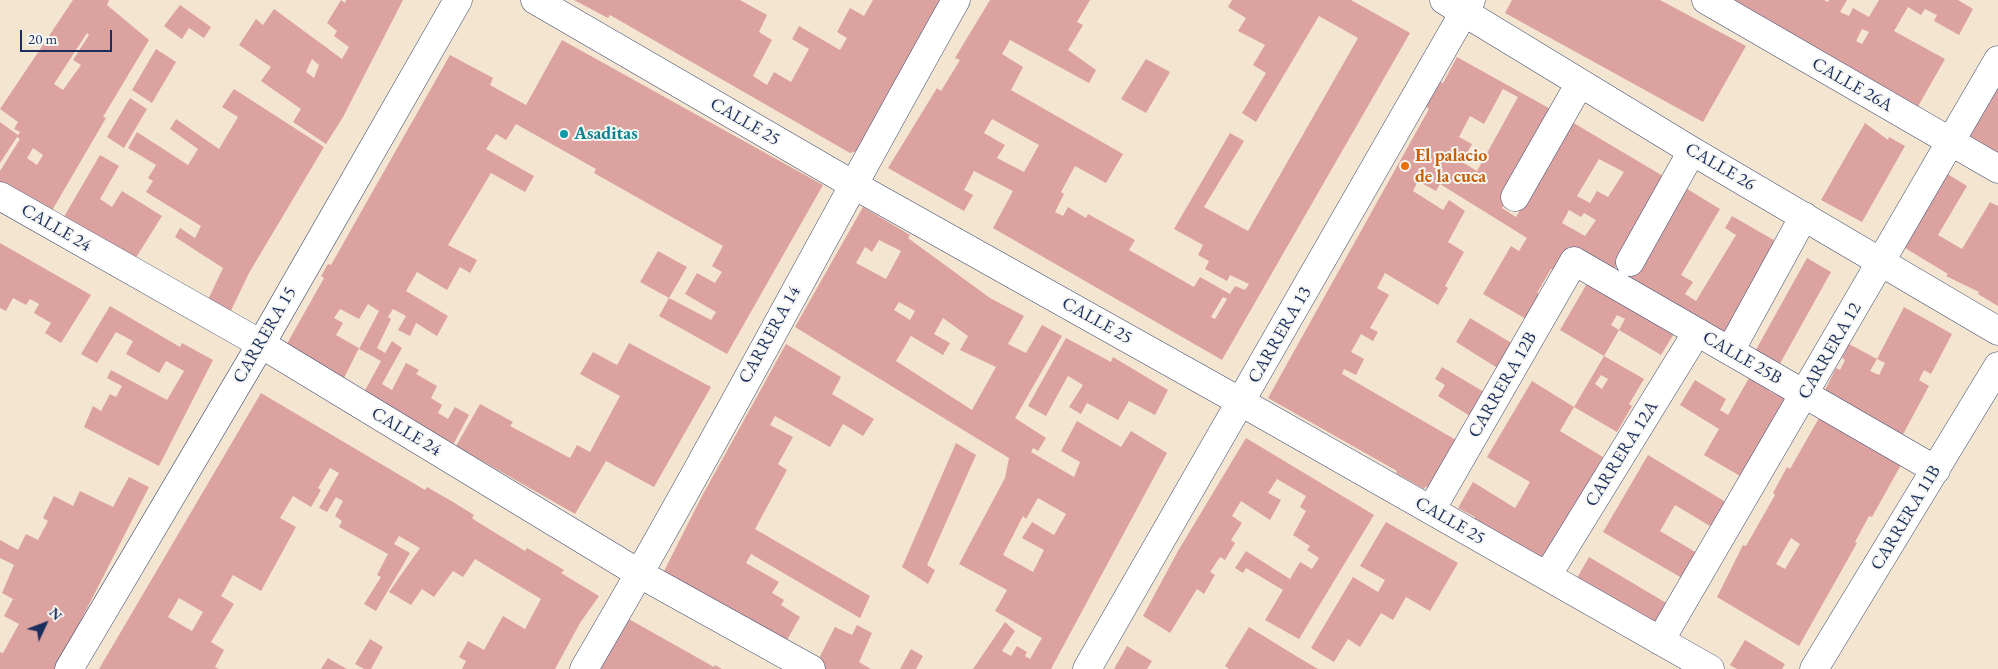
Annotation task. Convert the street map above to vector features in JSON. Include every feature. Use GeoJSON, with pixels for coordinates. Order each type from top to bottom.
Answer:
{"type":"FeatureCollection","features":[{"type":"Feature","properties":{"kind":"street","name":"CARRERA 15"},"geometry":{"type":"LineString","coordinates":[[69,669],[260,344],[458,0]]}},
{"type":"Feature","properties":{"kind":"street","name":"CALLE 25"},"geometry":{"type":"LineString","coordinates":[[535,0],[852,184],[1241,402],[1660,641]]}},
{"type":"Feature","properties":{"kind":"street","name":"CARRERA 14"},"geometry":{"type":"LineString","coordinates":[[584,669],[640,574],[852,184],[956,0]]}},
{"type":"Feature","properties":{"kind":"street","name":"CALLE 26A"},"geometry":{"type":"LineString","coordinates":[[1706,0],[1998,170]]}},
{"type":"Feature","properties":{"kind":"street","name":"CALLE 26"},"geometry":{"type":"LineString","coordinates":[[1460,4],[1580,83],[1998,331]]}},
{"type":"Feature","properties":{"kind":"street","name":"CARRERA 13"},"geometry":{"type":"LineString","coordinates":[[1087,669],[1241,402],[1460,4]]}},
{"type":"Feature","properties":{"kind":"street","name":"CARRERA 12"},"geometry":{"type":"LineString","coordinates":[[1660,641],[1805,395],[1998,60]]}},
{"type":"Feature","properties":{"kind":"street"},"geometry":{"type":"LineString","coordinates":[[1515,197],[1580,83]]}},
{"type":"Feature","properties":{"kind":"street"},"geometry":{"type":"LineString","coordinates":[[1630,262],[1692,151]]}},
{"type":"Feature","properties":{"kind":"street","name":"CALLE 24"},"geometry":{"type":"LineString","coordinates":[[0,196],[260,344],[640,574],[811,669]]}},
{"type":"Feature","properties":{"kind":"street"},"geometry":{"type":"LineString","coordinates":[[1730,351],[1804,216]]}},
{"type":"Feature","properties":{"kind":"street","name":"CALLE 25B"},"geometry":{"type":"LineString","coordinates":[[1574,261],[1936,470]]}},
{"type":"Feature","properties":{"kind":"street","name":"CARRERA 12B"},"geometry":{"type":"LineString","coordinates":[[1431,510],[1574,261]]}},
{"type":"Feature","properties":{"kind":"street","name":"CARRERA 12A"},"geometry":{"type":"LineString","coordinates":[[1547,576],[1697,332]]}},
{"type":"Feature","properties":{"kind":"street","name":"CARRERA 11B"},"geometry":{"type":"LineString","coordinates":[[1814,669],[1998,366]]}},
{"type":"Feature","properties":{"kind":"street"},"geometry":{"type":"LineString","coordinates":[[1660,641],[1710,669]]}},
{"type":"Feature","properties":{"kind":"building"},"geometry":{"type":"Polygon","coordinates":[[[73,0],[109,0],[107,5],[149,40],[103,117],[106,118],[47,219],[0,188],[0,171],[20,139],[17,137],[0,163],[0,122],[18,135],[20,132],[14,129],[18,122],[0,109],[73,0]],[[87,33],[54,84],[63,90],[81,65],[73,60],[89,35],[87,33]],[[33,148],[27,158],[37,165],[43,155],[33,148]]]}},
{"type":"Feature","properties":{"kind":"building"},"geometry":{"type":"Polygon","coordinates":[[[341,0],[345,3],[346,0],[403,0],[343,117],[326,144],[293,122],[301,109],[261,81],[271,67],[239,45],[256,19],[263,25],[274,9],[342,59],[349,47],[334,36],[337,31],[327,23],[341,0]],[[312,59],[306,72],[314,78],[319,65],[312,59]]]}},
{"type":"Feature","properties":{"kind":"building"},"geometry":{"type":"Polygon","coordinates":[[[574,0],[740,0],[767,15],[759,32],[772,40],[753,76],[767,85],[774,72],[791,82],[809,49],[792,39],[799,26],[840,50],[847,38],[837,32],[850,8],[864,16],[873,0],[944,0],[857,151],[850,153],[610,15],[608,18],[574,0]]]}},
{"type":"Feature","properties":{"kind":"building"},"geometry":{"type":"Polygon","coordinates":[[[990,0],[1090,0],[1077,22],[1083,25],[1068,50],[1096,70],[1089,83],[1010,40],[1002,54],[1023,67],[1011,90],[1123,154],[1106,183],[1075,166],[1061,192],[1064,194],[1055,212],[1063,216],[1068,207],[1086,218],[1088,214],[1135,240],[1129,250],[1194,287],[1200,277],[1230,294],[1235,286],[1245,290],[1249,284],[1230,275],[1227,281],[1205,269],[1209,261],[1198,255],[1203,245],[1174,229],[1230,133],[1244,141],[1204,207],[1248,231],[1358,38],[1319,16],[1256,122],[1242,113],[1266,73],[1253,65],[1265,45],[1238,31],[1246,18],[1228,7],[1232,0],[1351,0],[1410,33],[1222,360],[993,228],[1013,191],[974,171],[964,190],[973,195],[964,211],[888,168],[937,88],[941,91],[960,60],[955,58],[990,0]],[[992,119],[984,133],[1005,145],[997,158],[1024,172],[1039,145],[992,119]],[[1223,297],[1211,317],[1215,319],[1227,299],[1223,297]]]}},
{"type":"Feature","properties":{"kind":"building"},"geometry":{"type":"Polygon","coordinates":[[[1512,0],[1660,0],[1746,46],[1703,122],[1505,13],[1512,0]]]}},
{"type":"Feature","properties":{"kind":"building"},"geometry":{"type":"Polygon","coordinates":[[[1725,0],[1824,0],[1828,2],[1829,0],[1847,0],[1840,12],[1849,16],[1853,8],[1869,17],[1879,0],[1958,0],[1973,9],[1959,35],[1934,21],[1937,15],[1925,9],[1921,15],[1908,7],[1894,31],[1945,59],[1916,110],[1725,0]],[[1862,29],[1856,41],[1862,44],[1869,32],[1862,29]]]}},
{"type":"Feature","properties":{"kind":"building"},"geometry":{"type":"Polygon","coordinates":[[[180,5],[211,27],[204,38],[189,28],[182,39],[164,26],[180,5]]]}},
{"type":"Feature","properties":{"kind":"building"},"geometry":{"type":"Polygon","coordinates":[[[562,40],[823,185],[727,354],[659,316],[669,298],[711,320],[716,312],[685,294],[697,273],[715,283],[722,272],[712,266],[723,246],[594,173],[596,169],[516,124],[506,140],[496,134],[486,149],[534,176],[525,192],[491,173],[448,245],[477,260],[470,273],[460,267],[447,290],[417,272],[406,291],[448,316],[437,336],[416,323],[410,336],[398,330],[406,316],[393,309],[388,317],[391,319],[377,348],[385,353],[392,341],[402,348],[382,384],[392,390],[406,363],[419,370],[416,374],[437,386],[431,398],[442,405],[438,413],[448,419],[455,407],[469,415],[453,445],[363,394],[381,361],[359,349],[379,311],[368,304],[359,319],[340,309],[334,318],[343,323],[336,335],[359,348],[342,382],[284,349],[324,278],[321,276],[328,264],[331,265],[450,55],[493,78],[490,85],[526,105],[562,40]]]}},
{"type":"Feature","properties":{"kind":"building"},"geometry":{"type":"Polygon","coordinates":[[[156,49],[176,62],[152,103],[132,90],[156,49]]]}},
{"type":"Feature","properties":{"kind":"building"},"geometry":{"type":"Polygon","coordinates":[[[1457,57],[1554,111],[1502,208],[1516,217],[1572,122],[1668,179],[1612,273],[1568,247],[1554,271],[1551,269],[1537,293],[1540,295],[1526,319],[1483,294],[1511,246],[1519,251],[1527,238],[1440,184],[1436,191],[1418,181],[1413,191],[1443,210],[1449,200],[1465,211],[1448,242],[1464,252],[1445,286],[1448,288],[1438,305],[1385,273],[1377,288],[1389,295],[1370,328],[1378,332],[1373,341],[1361,334],[1351,352],[1364,359],[1356,375],[1344,369],[1342,374],[1456,440],[1428,488],[1426,486],[1424,489],[1396,473],[1397,471],[1268,398],[1429,109],[1426,107],[1440,82],[1443,83],[1457,57]],[[1503,89],[1484,124],[1470,116],[1459,137],[1472,144],[1462,162],[1477,171],[1518,97],[1503,89]],[[1599,159],[1577,196],[1590,203],[1597,191],[1608,197],[1624,172],[1599,159]],[[1569,210],[1562,223],[1585,236],[1596,220],[1584,213],[1581,217],[1569,210]]]}},
{"type":"Feature","properties":{"kind":"building"},"geometry":{"type":"Polygon","coordinates":[[[1146,59],[1170,72],[1146,113],[1121,99],[1146,59]]]}},
{"type":"Feature","properties":{"kind":"building"},"geometry":{"type":"Polygon","coordinates":[[[1998,85],[1998,157],[1965,138],[1998,85]]]}},
{"type":"Feature","properties":{"kind":"building"},"geometry":{"type":"Polygon","coordinates":[[[234,89],[324,147],[249,273],[227,319],[205,306],[223,268],[175,237],[180,228],[195,238],[201,226],[146,192],[153,181],[148,178],[156,165],[128,148],[137,132],[188,165],[198,149],[170,129],[176,119],[219,149],[238,117],[222,107],[234,89]]]}},
{"type":"Feature","properties":{"kind":"building"},"geometry":{"type":"Polygon","coordinates":[[[130,98],[147,109],[124,148],[107,137],[130,98]]]}},
{"type":"Feature","properties":{"kind":"building"},"geometry":{"type":"Polygon","coordinates":[[[1865,123],[1888,140],[1889,137],[1905,146],[1862,222],[1821,200],[1865,123]]]}},
{"type":"Feature","properties":{"kind":"building"},"geometry":{"type":"Polygon","coordinates":[[[100,155],[119,166],[100,199],[112,207],[122,191],[162,216],[132,264],[58,227],[100,155]]]}},
{"type":"Feature","properties":{"kind":"building"},"geometry":{"type":"Polygon","coordinates":[[[1941,170],[1967,186],[1938,235],[1962,249],[1990,202],[1998,206],[1998,306],[1978,294],[1979,292],[1946,276],[1948,274],[1900,245],[1941,170]]]}},
{"type":"Feature","properties":{"kind":"building"},"geometry":{"type":"Polygon","coordinates":[[[1684,187],[1720,209],[1681,275],[1693,282],[1685,294],[1696,301],[1736,235],[1725,228],[1732,216],[1779,243],[1723,338],[1629,281],[1684,187]]]}},
{"type":"Feature","properties":{"kind":"building"},"geometry":{"type":"Polygon","coordinates":[[[863,207],[910,235],[908,238],[990,298],[1024,316],[1008,344],[1026,353],[1042,325],[1062,336],[1015,418],[1046,438],[1038,451],[1033,448],[1031,452],[1074,477],[1080,462],[1061,451],[1077,421],[1121,447],[1131,431],[1167,453],[1051,669],[973,669],[1005,622],[1015,631],[1002,651],[1011,656],[1017,646],[1027,652],[1025,656],[1030,659],[1042,638],[995,611],[1007,590],[959,564],[1005,478],[1009,458],[795,327],[863,207]],[[879,240],[872,252],[865,247],[856,263],[886,279],[901,251],[879,240]],[[899,302],[894,310],[910,320],[915,311],[899,302]],[[943,318],[934,334],[950,343],[943,355],[911,336],[896,361],[972,410],[996,367],[960,350],[968,336],[943,318]],[[1038,498],[1026,519],[1023,516],[1003,555],[1033,572],[1044,550],[1022,538],[1032,522],[1054,535],[1066,514],[1038,498]]]}},
{"type":"Feature","properties":{"kind":"building"},"geometry":{"type":"Polygon","coordinates":[[[0,243],[91,295],[61,343],[45,333],[51,323],[34,313],[39,304],[30,299],[26,305],[13,298],[6,311],[0,308],[0,243]]]}},
{"type":"Feature","properties":{"kind":"building"},"geometry":{"type":"Polygon","coordinates":[[[658,251],[687,267],[669,298],[640,282],[658,251]]]}},
{"type":"Feature","properties":{"kind":"building"},"geometry":{"type":"Polygon","coordinates":[[[1807,258],[1831,272],[1777,369],[1753,355],[1807,258]]]}},
{"type":"Feature","properties":{"kind":"building"},"geometry":{"type":"Polygon","coordinates":[[[1592,275],[1678,327],[1661,355],[1619,330],[1604,356],[1560,330],[1592,275]],[[1617,315],[1611,325],[1619,330],[1625,319],[1617,315]]]}},
{"type":"Feature","properties":{"kind":"building"},"geometry":{"type":"Polygon","coordinates":[[[110,306],[180,347],[182,343],[213,360],[159,466],[84,427],[93,406],[101,411],[110,394],[116,397],[122,386],[107,378],[111,370],[167,400],[184,371],[166,361],[159,373],[126,354],[133,341],[116,332],[97,363],[81,354],[110,306]]]}},
{"type":"Feature","properties":{"kind":"building"},"geometry":{"type":"Polygon","coordinates":[[[1904,307],[1952,334],[1931,374],[1924,370],[1919,380],[1929,386],[1901,438],[1822,396],[1836,368],[1840,370],[1845,360],[1842,358],[1849,344],[1877,359],[1904,307]],[[1877,359],[1870,371],[1879,375],[1885,363],[1877,359]]]}},
{"type":"Feature","properties":{"kind":"building"},"geometry":{"type":"Polygon","coordinates":[[[1470,318],[1513,344],[1499,369],[1456,342],[1470,318]]]}},
{"type":"Feature","properties":{"kind":"building"},"geometry":{"type":"Polygon","coordinates":[[[1066,338],[1111,362],[1113,357],[1168,390],[1155,415],[1129,401],[1118,420],[1087,403],[1081,414],[1069,407],[1083,385],[1068,376],[1046,416],[1028,406],[1066,338]]]}},
{"type":"Feature","properties":{"kind":"building"},"geometry":{"type":"Polygon","coordinates":[[[629,343],[711,387],[654,487],[606,461],[575,514],[456,446],[480,404],[513,422],[510,426],[570,458],[577,445],[590,452],[620,396],[580,374],[593,352],[617,365],[629,343]]]}},
{"type":"Feature","properties":{"kind":"building"},"geometry":{"type":"Polygon","coordinates":[[[786,344],[841,377],[832,394],[874,419],[863,436],[843,424],[830,447],[775,416],[770,425],[793,437],[778,464],[787,470],[755,529],[870,596],[860,618],[751,554],[746,563],[779,582],[772,593],[784,600],[781,605],[800,617],[783,647],[661,577],[701,498],[786,344]]]}},
{"type":"Feature","properties":{"kind":"building"},"geometry":{"type":"Polygon","coordinates":[[[1604,356],[1644,379],[1629,404],[1632,406],[1617,432],[1574,407],[1604,356]],[[1601,375],[1595,384],[1602,389],[1608,379],[1601,375]]]}},
{"type":"Feature","properties":{"kind":"building"},"geometry":{"type":"Polygon","coordinates":[[[1442,367],[1484,392],[1470,416],[1438,396],[1445,385],[1435,379],[1442,367]]]}},
{"type":"Feature","properties":{"kind":"building"},"geometry":{"type":"Polygon","coordinates":[[[1749,378],[1771,389],[1769,391],[1777,395],[1778,393],[1793,402],[1747,480],[1704,455],[1719,429],[1680,405],[1695,380],[1726,399],[1720,410],[1728,415],[1749,378]]]}},
{"type":"Feature","properties":{"kind":"building"},"geometry":{"type":"Polygon","coordinates":[[[1532,381],[1574,407],[1560,431],[1603,457],[1542,561],[1473,520],[1475,517],[1458,508],[1473,482],[1515,508],[1521,498],[1530,482],[1487,457],[1532,381]]]}},
{"type":"Feature","properties":{"kind":"building"},"geometry":{"type":"Polygon","coordinates":[[[261,393],[425,490],[427,487],[453,502],[474,515],[472,518],[476,521],[525,551],[527,548],[564,570],[561,573],[599,596],[580,623],[555,669],[462,669],[466,661],[459,657],[468,641],[484,650],[503,616],[525,629],[541,599],[475,559],[463,577],[453,571],[434,597],[422,589],[411,605],[389,592],[420,548],[399,536],[394,544],[410,553],[376,611],[364,604],[381,577],[377,575],[388,554],[339,527],[342,521],[335,516],[343,501],[336,497],[327,512],[319,508],[339,473],[330,468],[318,488],[321,490],[311,507],[293,496],[280,518],[296,527],[261,591],[233,575],[221,596],[234,604],[211,642],[224,650],[215,667],[219,669],[99,669],[261,393]],[[179,598],[168,617],[192,631],[203,612],[179,598]]]}},
{"type":"Feature","properties":{"kind":"building"},"geometry":{"type":"Polygon","coordinates":[[[1819,418],[1902,463],[1872,517],[1869,516],[1855,542],[1857,543],[1799,646],[1717,597],[1743,545],[1746,546],[1775,495],[1773,493],[1787,467],[1790,469],[1819,418]],[[1791,538],[1776,564],[1785,569],[1800,544],[1791,538]]]}},
{"type":"Feature","properties":{"kind":"building"},"geometry":{"type":"Polygon","coordinates":[[[1246,438],[1374,515],[1299,639],[1265,620],[1283,590],[1246,568],[1243,573],[1235,568],[1246,551],[1290,579],[1300,562],[1312,569],[1319,558],[1307,550],[1310,546],[1293,535],[1306,511],[1300,507],[1306,496],[1277,479],[1268,493],[1281,500],[1270,520],[1241,501],[1232,516],[1242,523],[1231,540],[1235,543],[1225,560],[1220,557],[1210,572],[1215,575],[1204,594],[1197,589],[1170,633],[1143,616],[1178,551],[1246,438]]]}},
{"type":"Feature","properties":{"kind":"building"},"geometry":{"type":"Polygon","coordinates":[[[956,443],[976,455],[927,565],[935,570],[928,584],[902,567],[956,443]]]}},
{"type":"Feature","properties":{"kind":"building"},"geometry":{"type":"Polygon","coordinates":[[[1648,455],[1729,504],[1715,529],[1675,505],[1660,531],[1702,556],[1687,581],[1603,532],[1648,455]]]}},
{"type":"Feature","properties":{"kind":"building"},"geometry":{"type":"Polygon","coordinates":[[[129,477],[149,487],[56,669],[0,669],[0,652],[3,653],[19,624],[4,616],[13,599],[2,593],[14,565],[0,558],[0,540],[18,550],[26,534],[38,540],[48,521],[43,518],[54,496],[73,506],[80,491],[113,507],[129,477]]]}},
{"type":"Feature","properties":{"kind":"building"},"geometry":{"type":"Polygon","coordinates":[[[1386,522],[1458,563],[1430,611],[1406,597],[1393,620],[1381,613],[1360,647],[1348,639],[1334,662],[1311,648],[1353,577],[1378,592],[1385,580],[1360,566],[1386,522]]]}},
{"type":"Feature","properties":{"kind":"building"},"geometry":{"type":"Polygon","coordinates":[[[1589,557],[1673,607],[1657,635],[1573,585],[1589,557]]]}},
{"type":"Feature","properties":{"kind":"building"},"geometry":{"type":"Polygon","coordinates":[[[627,618],[714,667],[715,665],[722,669],[600,669],[627,618]]]}},
{"type":"Feature","properties":{"kind":"building"},"geometry":{"type":"Polygon","coordinates":[[[857,625],[872,633],[859,662],[871,669],[820,669],[815,666],[835,627],[852,635],[857,625]]]}},
{"type":"Feature","properties":{"kind":"building"},"geometry":{"type":"Polygon","coordinates":[[[1249,627],[1318,669],[1229,669],[1225,666],[1249,627]]]}},
{"type":"Feature","properties":{"kind":"building"},"geometry":{"type":"Polygon","coordinates":[[[370,639],[383,647],[371,669],[364,669],[355,664],[370,639]]]}},
{"type":"Feature","properties":{"kind":"building"},"geometry":{"type":"Polygon","coordinates":[[[1745,640],[1785,664],[1782,669],[1737,669],[1730,665],[1745,640]]]}},
{"type":"Feature","properties":{"kind":"building"},"geometry":{"type":"Polygon","coordinates":[[[1127,646],[1152,661],[1147,669],[1114,669],[1127,646]]]}},
{"type":"Feature","properties":{"kind":"building"},"geometry":{"type":"Polygon","coordinates":[[[911,649],[923,656],[916,669],[900,669],[911,649]]]}},
{"type":"Feature","properties":{"kind":"building"},"geometry":{"type":"Polygon","coordinates":[[[328,658],[331,660],[347,669],[321,669],[328,658]]]}},
{"type":"Feature","properties":{"kind":"place","name":"Asaditas"},"geometry":{"type":"Point","coordinates":[564,134]}},
{"type":"Feature","properties":{"kind":"place","name":"El palacio de la cuca"},"geometry":{"type":"Point","coordinates":[1405,166]}}]}
